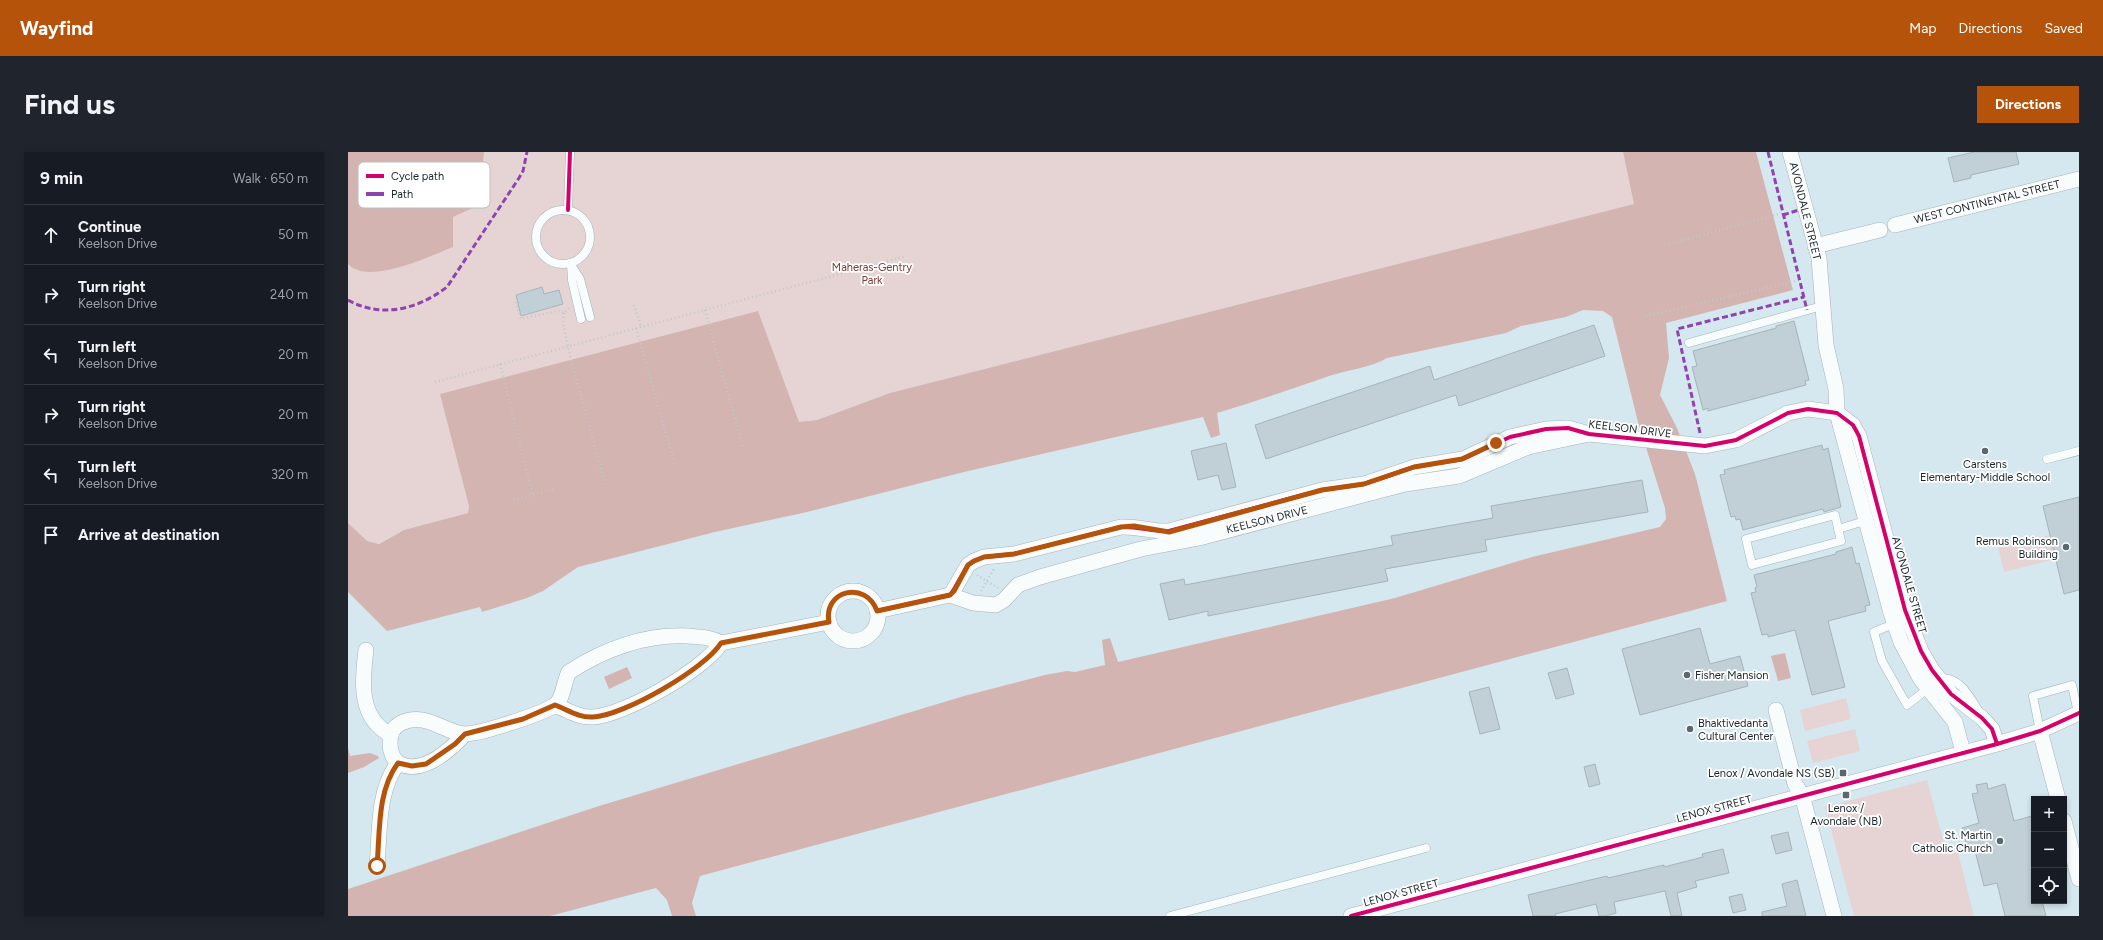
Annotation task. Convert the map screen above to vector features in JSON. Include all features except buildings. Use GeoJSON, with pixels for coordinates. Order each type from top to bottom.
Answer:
{"type":"FeatureCollection","features":[{"type":"Feature","properties":{"kind":"street","name":"AVONDALE STREET"},"geometry":{"type":"LineString","coordinates":[[1790,152],[1819,258],[1826,345],[1836,389],[1837,413],[1859,462],[1901,621],[1908,657],[1933,684],[1955,722],[1963,752]]}},
{"type":"Feature","properties":{"kind":"street","name":"WEST CONTINENTAL STREET"},"geometry":{"type":"LineString","coordinates":[[1895,225],[2079,179]]}},
{"type":"Feature","properties":{"kind":"street"},"geometry":{"type":"LineString","coordinates":[[1815,246],[1880,230]]}},
{"type":"Feature","properties":{"kind":"street","name":"KEELSON DRIVE"},"geometry":{"type":"LineString","coordinates":[[1590,434],[1528,447],[1459,476],[1405,484],[1199,538],[1141,549],[1040,577],[1018,585],[1004,600],[996,605],[973,603],[950,595],[954,591],[968,565],[984,557],[1014,554],[1121,527],[1134,526],[1169,532],[1322,490],[1364,484],[1414,467],[1462,459],[1510,437],[1539,430],[1568,428],[1590,434],[1698,446],[1715,446],[1736,440],[1788,413],[1808,410],[1837,413]]}},
{"type":"Feature","properties":{"kind":"street"},"geometry":{"type":"LineString","coordinates":[[848,592],[860,593],[866,596],[871,600],[877,611],[878,618],[874,630],[870,635],[858,641],[841,638],[832,630],[829,622],[829,613],[833,602],[848,592]]}},
{"type":"Feature","properties":{"kind":"street"},"geometry":{"type":"LineString","coordinates":[[877,611],[950,595]]}},
{"type":"Feature","properties":{"kind":"street"},"geometry":{"type":"LineString","coordinates":[[465,734],[436,723],[412,720],[396,726],[391,734],[392,752],[398,763],[412,766],[426,764],[455,744],[465,734],[523,719],[555,705],[560,700],[569,672],[615,648],[634,642],[675,636],[708,638],[721,643],[829,622]]}},
{"type":"Feature","properties":{"kind":"street"},"geometry":{"type":"LineString","coordinates":[[555,705],[586,717],[602,716],[648,696],[685,676],[710,657],[721,643]]}},
{"type":"Feature","properties":{"kind":"street"},"geometry":{"type":"LineString","coordinates":[[366,650],[363,688],[365,702],[368,712],[378,726],[391,734]]}},
{"type":"Feature","properties":{"kind":"street","name":"AVONDALE STREET"},"geometry":{"type":"LineString","coordinates":[[1933,684],[1951,694],[1982,718],[1992,729],[1997,744]]}},
{"type":"Feature","properties":{"kind":"street"},"geometry":{"type":"LineString","coordinates":[[1950,715],[1962,702]]}},
{"type":"Feature","properties":{"kind":"street"},"geometry":{"type":"LineString","coordinates":[[1776,710],[1795,784],[1802,794],[1834,916]]}},
{"type":"Feature","properties":{"kind":"street","name":"LENOX STREET"},"geometry":{"type":"LineString","coordinates":[[1351,916],[1381,912],[1802,794],[1997,744],[2040,731],[2079,713]]}},
{"type":"Feature","properties":{"kind":"street"},"geometry":{"type":"LineString","coordinates":[[2040,731],[2057,796]]}},
{"type":"Feature","properties":{"kind":"street"},"geometry":{"type":"LineString","coordinates":[[377,866],[383,798],[386,782],[398,763]]}},
{"type":"Feature","properties":{"kind":"street"},"geometry":{"type":"LineString","coordinates":[[2067,832],[2079,879]]}},
{"type":"Feature","properties":{"kind":"lane"},"geometry":{"type":"LineString","coordinates":[[568,210],[570,152]]}},
{"type":"Feature","properties":{"kind":"lane"},"geometry":{"type":"LineString","coordinates":[[559,210],[568,210],[576,213],[583,219],[590,235],[585,253],[570,263],[562,264],[545,258],[538,247],[536,234],[543,218],[559,210]]}},
{"type":"Feature","properties":{"kind":"lane"},"geometry":{"type":"LineString","coordinates":[[570,263],[580,279],[590,317]]}},
{"type":"Feature","properties":{"kind":"lane"},"geometry":{"type":"LineString","coordinates":[[570,263],[572,280],[581,319]]}},
{"type":"Feature","properties":{"kind":"lane"},"geometry":{"type":"LineString","coordinates":[[1689,343],[1822,306]]}},
{"type":"Feature","properties":{"kind":"lane"},"geometry":{"type":"LineString","coordinates":[[2047,459],[2079,451]]}},
{"type":"Feature","properties":{"kind":"lane"},"geometry":{"type":"LineString","coordinates":[[1835,515],[1838,529],[1842,542],[1752,565],[1746,539],[1835,515]]}},
{"type":"Feature","properties":{"kind":"lane"},"geometry":{"type":"LineString","coordinates":[[1838,529],[1874,518]]}},
{"type":"Feature","properties":{"kind":"lane"},"geometry":{"type":"LineString","coordinates":[[1901,621],[1874,632],[1882,662],[1894,686],[1906,705],[1933,684],[1948,678],[1955,681],[1969,694],[1982,718]]}},
{"type":"Feature","properties":{"kind":"lane"},"geometry":{"type":"LineString","coordinates":[[2040,731],[2033,696],[2072,685],[2079,713]]}},
{"type":"Feature","properties":{"kind":"lane"},"geometry":{"type":"LineString","coordinates":[[1170,916],[1426,848]]}},
{"type":"Feature","properties":{"kind":"path"},"geometry":{"type":"LineString","coordinates":[[1665,245],[1782,213]]}},
{"type":"Feature","properties":{"kind":"path"},"geometry":{"type":"LineString","coordinates":[[435,382],[907,256]]}},
{"type":"Feature","properties":{"kind":"path"},"geometry":{"type":"LineString","coordinates":[[1646,316],[1800,280]]}},
{"type":"Feature","properties":{"kind":"path"},"geometry":{"type":"LineString","coordinates":[[516,302],[521,319],[557,311],[564,313]]}},
{"type":"Feature","properties":{"kind":"path"},"geometry":{"type":"LineString","coordinates":[[634,305],[641,327]]}},
{"type":"Feature","properties":{"kind":"path"},"geometry":{"type":"LineString","coordinates":[[570,306],[564,313],[563,324],[606,486]]}},
{"type":"Feature","properties":{"kind":"path"},"geometry":{"type":"LineString","coordinates":[[705,310],[743,447]]}},
{"type":"Feature","properties":{"kind":"path"},"geometry":{"type":"LineString","coordinates":[[636,328],[675,465]]}},
{"type":"Feature","properties":{"kind":"path"},"geometry":{"type":"LineString","coordinates":[[500,364],[534,496]]}},
{"type":"Feature","properties":{"kind":"path"},"geometry":{"type":"LineString","coordinates":[[514,500],[534,496],[554,489]]}},
{"type":"Feature","properties":{"kind":"path"},"geometry":{"type":"LineString","coordinates":[[977,597],[998,562]]}},
{"type":"Feature","properties":{"kind":"path"},"geometry":{"type":"LineString","coordinates":[[976,574],[1004,591]]}},
{"type":"Feature","properties":{"kind":"green space","name":"Maheras-Gentry Park"},"geometry":{"type":"Polygon","coordinates":[[[484,152],[1623,152],[1634,204],[890,393],[817,420],[799,422],[758,311],[441,394],[469,506],[468,513],[404,530],[378,544],[367,541],[348,523],[348,264],[351,267],[453,217],[459,208],[490,208],[490,162],[483,162],[484,152]]]}},
{"type":"Feature","properties":{"kind":"green space"},"geometry":{"type":"Polygon","coordinates":[[[2050,535],[2056,559],[2004,572],[1998,548],[2050,535]]]}},
{"type":"Feature","properties":{"kind":"green space"},"geometry":{"type":"Polygon","coordinates":[[[1846,698],[1851,719],[1805,731],[1800,710],[1846,698]]]}},
{"type":"Feature","properties":{"kind":"green space"},"geometry":{"type":"Polygon","coordinates":[[[1855,729],[1860,751],[1813,763],[1807,741],[1855,729]]]}},
{"type":"Feature","properties":{"kind":"green space"},"geometry":{"type":"Polygon","coordinates":[[[1927,780],[1947,855],[1958,852],[1974,916],[1854,916],[1825,807],[1927,780]]]}},
{"type":"Feature","properties":{"kind":"shaded area"},"geometry":{"type":"Polygon","coordinates":[[[348,152],[484,152],[483,162],[358,162],[358,208],[472,208],[453,217],[453,247],[415,262],[384,271],[370,272],[357,270],[348,264],[348,152]]]}},
{"type":"Feature","properties":{"kind":"shaded area"},"geometry":{"type":"Polygon","coordinates":[[[1623,152],[1756,152],[1793,290],[1666,323],[1669,358],[1660,395],[1677,428],[1695,474],[1727,601],[700,876],[692,903],[696,916],[672,916],[667,900],[656,888],[550,916],[348,916],[348,889],[599,806],[964,696],[1045,675],[1067,671],[1075,672],[1105,665],[1102,640],[1110,638],[1118,662],[1395,598],[1532,557],[1660,527],[1666,519],[1665,508],[1638,422],[1612,317],[1603,311],[1583,310],[1566,317],[1521,326],[1506,333],[1387,358],[1366,367],[1329,376],[1217,413],[1220,435],[1211,438],[1203,417],[964,472],[807,512],[715,532],[578,567],[543,591],[527,598],[482,612],[480,607],[387,631],[348,592],[348,523],[367,541],[379,544],[404,530],[468,513],[469,506],[440,394],[758,311],[799,422],[817,420],[890,393],[1634,204],[1623,152]]]}},
{"type":"Feature","properties":{"kind":"shaded area"},"geometry":{"type":"Polygon","coordinates":[[[1785,653],[1791,678],[1778,681],[1771,656],[1785,653]]]}},
{"type":"Feature","properties":{"kind":"shaded area"},"geometry":{"type":"Polygon","coordinates":[[[627,667],[632,678],[609,689],[604,677],[627,667]]]}},
{"type":"Feature","properties":{"kind":"shaded area"},"geometry":{"type":"Polygon","coordinates":[[[348,748],[350,756],[370,753],[378,756],[379,758],[364,767],[348,773],[348,748]]]}},
{"type":"Feature","properties":{"kind":"marked path"},"geometry":{"type":"LineString","coordinates":[[348,300],[361,306],[374,309],[399,309],[424,301],[447,287],[519,178],[523,171],[527,152]]}},
{"type":"Feature","properties":{"kind":"marked path"},"geometry":{"type":"LineString","coordinates":[[1768,152],[1807,310]]}},
{"type":"Feature","properties":{"kind":"marked path"},"geometry":{"type":"LineString","coordinates":[[1783,215],[1805,208]]}},
{"type":"Feature","properties":{"kind":"marked path"},"geometry":{"type":"LineString","coordinates":[[1700,433],[1677,329],[1804,297]]}},
{"type":"Feature","properties":{"kind":"cycle path"},"geometry":{"type":"LineString","coordinates":[[568,210],[570,152]]}},
{"type":"Feature","properties":{"kind":"cycle path"},"geometry":{"type":"LineString","coordinates":[[877,611],[950,595],[968,565],[984,557],[1014,554],[1121,527],[1169,531],[1322,490],[1364,484],[1414,467],[1463,459],[1510,437],[1546,429],[1568,428],[1589,434],[1705,446],[1736,440],[1788,413],[1808,409],[1837,413],[1853,425],[1859,436],[1905,610],[1921,651],[1932,670],[1951,694],[1982,718],[1992,729],[1997,744]]}},
{"type":"Feature","properties":{"kind":"cycle path"},"geometry":{"type":"LineString","coordinates":[[1351,916],[1997,744],[2040,731],[2079,713]]}},
{"type":"Feature","properties":{"kind":"place","name":"Carstens Elementary-Middle School"},"geometry":{"type":"Point","coordinates":[1985,451]}},
{"type":"Feature","properties":{"kind":"place","name":"Remus Robinson Building"},"geometry":{"type":"Point","coordinates":[2066,547]}},
{"type":"Feature","properties":{"kind":"place","name":"Fisher Mansion"},"geometry":{"type":"Point","coordinates":[1687,675]}},
{"type":"Feature","properties":{"kind":"place","name":"Bhaktivedanta Cultural Center"},"geometry":{"type":"Point","coordinates":[1690,729]}},
{"type":"Feature","properties":{"kind":"place","name":"Lenox / Avondale NS (SB)"},"geometry":{"type":"Point","coordinates":[1843,773]}},
{"type":"Feature","properties":{"kind":"place","name":"Lenox / Avondale (NB)"},"geometry":{"type":"Point","coordinates":[1846,795]}},
{"type":"Feature","properties":{"kind":"place","name":"St. Martin Catholic Church"},"geometry":{"type":"Point","coordinates":[2000,841]}},
{"type":"Feature","properties":{"kind":"route"},"geometry":{"type":"LineString","coordinates":[[377,866],[383,798],[386,782],[391,773],[398,763],[405,766],[419,766],[426,764],[455,744],[465,734],[523,719],[555,705],[579,716],[602,716],[648,696],[685,676],[710,657],[721,643],[829,622],[830,607],[833,602],[842,594],[848,592],[860,593],[866,596],[875,605],[877,611],[950,595],[954,591],[968,565],[984,557],[1014,554],[1121,527],[1134,526],[1161,532],[1169,532],[1322,490],[1364,484],[1414,467],[1462,459],[1496,443]]}}]}
